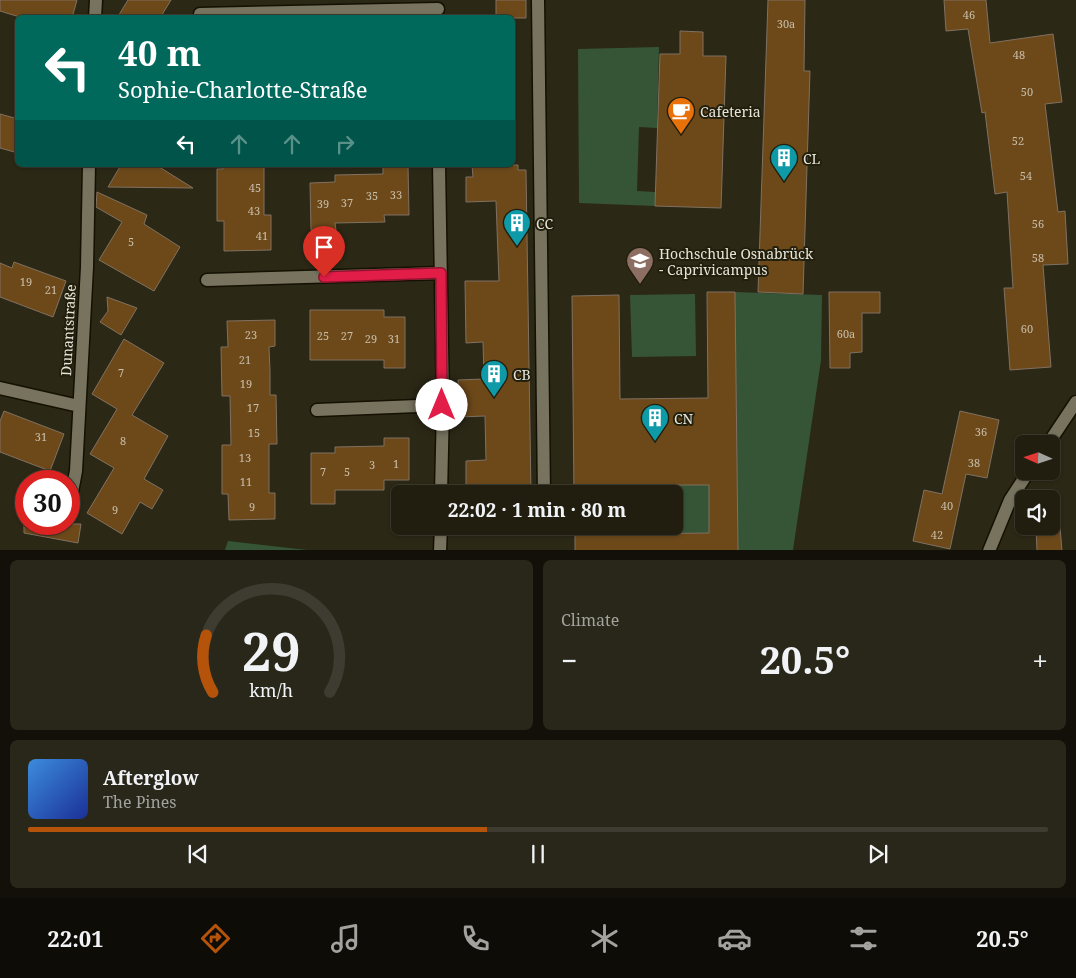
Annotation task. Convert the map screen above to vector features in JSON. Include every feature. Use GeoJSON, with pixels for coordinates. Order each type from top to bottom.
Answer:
{"type":"FeatureCollection","features":[{"type":"Feature","properties":{"kind":"street"},"geometry":{"type":"LineString","coordinates":[[95,15],[96,0]]}},
{"type":"Feature","properties":{"kind":"street"},"geometry":{"type":"LineString","coordinates":[[538,0],[544,485]]}},
{"type":"Feature","properties":{"kind":"street"},"geometry":{"type":"LineString","coordinates":[[200,14],[438,9]]}},
{"type":"Feature","properties":{"kind":"street","name":"Dunantstraße"},"geometry":{"type":"LineString","coordinates":[[76,470],[87,267],[89,167]]}},
{"type":"Feature","properties":{"kind":"street"},"geometry":{"type":"LineString","coordinates":[[438,167],[441,273],[441,485]]}},
{"type":"Feature","properties":{"kind":"street"},"geometry":{"type":"LineString","coordinates":[[207,280],[441,273]]}},
{"type":"Feature","properties":{"kind":"street"},"geometry":{"type":"LineString","coordinates":[[0,388],[79,406]]}},
{"type":"Feature","properties":{"kind":"street"},"geometry":{"type":"LineString","coordinates":[[1054,435],[1076,402]]}},
{"type":"Feature","properties":{"kind":"street"},"geometry":{"type":"LineString","coordinates":[[317,410],[442,405]]}},
{"type":"Feature","properties":{"kind":"street"},"geometry":{"type":"LineString","coordinates":[[989,550],[1010,500],[1024,480]]}},
{"type":"Feature","properties":{"kind":"street"},"geometry":{"type":"LineString","coordinates":[[440,550],[441,535]]}},
{"type":"Feature","properties":{"kind":"green space"},"geometry":{"type":"Polygon","coordinates":[[[659,47],[657,128],[639,127],[637,191],[655,192],[655,206],[579,203],[578,49],[659,47]]]}},
{"type":"Feature","properties":{"kind":"green space"},"geometry":{"type":"Polygon","coordinates":[[[735,292],[822,295],[821,360],[793,550],[738,550],[735,292]]]}},
{"type":"Feature","properties":{"kind":"green space"},"geometry":{"type":"Polygon","coordinates":[[[695,294],[696,356],[632,357],[630,295],[695,294]]]}},
{"type":"Feature","properties":{"kind":"green space"},"geometry":{"type":"Polygon","coordinates":[[[683,485],[709,485],[709,533],[683,533],[683,485]]]}},
{"type":"Feature","properties":{"kind":"green space"},"geometry":{"type":"Polygon","coordinates":[[[228,541],[307,550],[225,550],[228,541]]]}},
{"type":"Feature","properties":{"kind":"building"},"geometry":{"type":"Polygon","coordinates":[[[0,0],[77,0],[73,15],[15,16],[0,11],[0,0]]]}},
{"type":"Feature","properties":{"kind":"building"},"geometry":{"type":"Polygon","coordinates":[[[128,0],[171,0],[162,15],[119,15],[128,0]]]}},
{"type":"Feature","properties":{"kind":"building"},"geometry":{"type":"Polygon","coordinates":[[[496,0],[526,0],[526,18],[515,18],[515,15],[496,15],[496,0]]]}},
{"type":"Feature","properties":{"kind":"building","name":"CL"},"geometry":{"type":"Polygon","coordinates":[[[768,0],[805,0],[804,71],[810,71],[803,294],[758,292],[768,0]]]}},
{"type":"Feature","properties":{"kind":"building"},"geometry":{"type":"Polygon","coordinates":[[[944,0],[986,0],[990,43],[1053,34],[1062,102],[1045,104],[1058,212],[1065,211],[1068,264],[1043,265],[1051,367],[1010,370],[1004,288],[1013,288],[1007,192],[995,194],[985,112],[982,113],[968,29],[946,31],[944,0]]]}},
{"type":"Feature","properties":{"kind":"building"},"geometry":{"type":"Polygon","coordinates":[[[680,31],[703,32],[703,56],[726,56],[721,208],[655,206],[660,54],[680,54],[680,31]]]}},
{"type":"Feature","properties":{"kind":"building"},"geometry":{"type":"Polygon","coordinates":[[[0,114],[15,118],[15,152],[0,148],[0,114]]]}},
{"type":"Feature","properties":{"kind":"building","name":"CB"},"geometry":{"type":"Polygon","coordinates":[[[515,165],[518,165],[518,170],[526,170],[531,485],[466,485],[466,461],[486,460],[485,416],[459,417],[458,380],[484,379],[483,342],[466,343],[465,281],[499,281],[496,201],[466,202],[466,177],[473,177],[472,167],[515,167],[515,165]]]}},
{"type":"Feature","properties":{"kind":"building"},"geometry":{"type":"Polygon","coordinates":[[[120,167],[159,167],[193,188],[108,187],[120,167]]]}},
{"type":"Feature","properties":{"kind":"building"},"geometry":{"type":"Polygon","coordinates":[[[223,167],[264,167],[264,215],[271,215],[271,250],[224,251],[224,221],[217,221],[217,169],[223,169],[223,167]]]}},
{"type":"Feature","properties":{"kind":"building"},"geometry":{"type":"Polygon","coordinates":[[[383,167],[408,167],[409,215],[384,215],[385,222],[335,223],[336,230],[311,230],[310,183],[335,182],[335,175],[383,174],[383,167]]]}},
{"type":"Feature","properties":{"kind":"building"},"geometry":{"type":"Polygon","coordinates":[[[97,192],[147,215],[144,224],[180,247],[154,291],[99,260],[122,222],[96,207],[97,192]]]}},
{"type":"Feature","properties":{"kind":"building"},"geometry":{"type":"Polygon","coordinates":[[[14,262],[66,281],[53,317],[0,297],[0,263],[12,268],[14,262]]]}},
{"type":"Feature","properties":{"kind":"building","name":"CN"},"geometry":{"type":"Polygon","coordinates":[[[707,292],[735,292],[738,550],[575,550],[575,535],[683,535],[683,533],[709,533],[709,485],[574,485],[572,296],[619,295],[620,399],[708,398],[707,292]]]}},
{"type":"Feature","properties":{"kind":"building"},"geometry":{"type":"Polygon","coordinates":[[[829,292],[880,292],[880,313],[862,313],[862,352],[850,353],[850,368],[830,368],[829,292]]]}},
{"type":"Feature","properties":{"kind":"building"},"geometry":{"type":"Polygon","coordinates":[[[107,297],[137,308],[121,335],[100,322],[108,311],[107,297]]]}},
{"type":"Feature","properties":{"kind":"building"},"geometry":{"type":"Polygon","coordinates":[[[310,310],[384,310],[384,317],[405,317],[405,368],[384,368],[384,360],[310,360],[310,310]]]}},
{"type":"Feature","properties":{"kind":"building"},"geometry":{"type":"Polygon","coordinates":[[[275,320],[275,346],[269,347],[270,395],[276,395],[277,444],[269,444],[269,493],[275,493],[275,519],[229,520],[228,494],[222,494],[222,445],[231,445],[230,396],[222,396],[221,347],[228,347],[227,321],[275,320]]]}},
{"type":"Feature","properties":{"kind":"building"},"geometry":{"type":"Polygon","coordinates":[[[124,339],[164,363],[132,415],[168,436],[144,479],[163,490],[152,509],[140,502],[122,534],[87,513],[114,468],[90,454],[117,409],[92,394],[124,339]]]}},
{"type":"Feature","properties":{"kind":"building"},"geometry":{"type":"Polygon","coordinates":[[[4,411],[64,434],[50,470],[0,452],[0,421],[4,411]]]}},
{"type":"Feature","properties":{"kind":"building"},"geometry":{"type":"Polygon","coordinates":[[[960,411],[999,420],[987,478],[966,474],[950,549],[913,541],[924,490],[942,494],[960,411]]]}},
{"type":"Feature","properties":{"kind":"building"},"geometry":{"type":"Polygon","coordinates":[[[384,438],[409,438],[409,480],[384,480],[384,490],[335,490],[335,504],[311,504],[311,453],[335,453],[335,447],[384,446],[384,438]]]}},
{"type":"Feature","properties":{"kind":"building"},"geometry":{"type":"Polygon","coordinates":[[[1060,527],[1062,550],[1037,550],[1036,535],[1060,535],[1060,527]]]}},
{"type":"Feature","properties":{"kind":"building"},"geometry":{"type":"Polygon","coordinates":[[[35,535],[79,535],[78,543],[35,535]]]}},
{"type":"Feature","properties":{"kind":"place","name":"Cafeteria"},"geometry":{"type":"Point","coordinates":[681,135]}},
{"type":"Feature","properties":{"kind":"place","name":"CL"},"geometry":{"type":"Point","coordinates":[784,182]}},
{"type":"Feature","properties":{"kind":"place","name":"CC"},"geometry":{"type":"Point","coordinates":[517,247]}},
{"type":"Feature","properties":{"kind":"place","name":"Hochschule Osnabrück - Caprivicampus"},"geometry":{"type":"Point","coordinates":[640,285]}},
{"type":"Feature","properties":{"kind":"place","name":"CB"},"geometry":{"type":"Point","coordinates":[494,398]}},
{"type":"Feature","properties":{"kind":"place","name":"CN"},"geometry":{"type":"Point","coordinates":[655,442]}},
{"type":"Feature","properties":{"kind":"route"},"geometry":{"type":"LineString","coordinates":[[324,277],[441,273],[442,405]]}}]}
